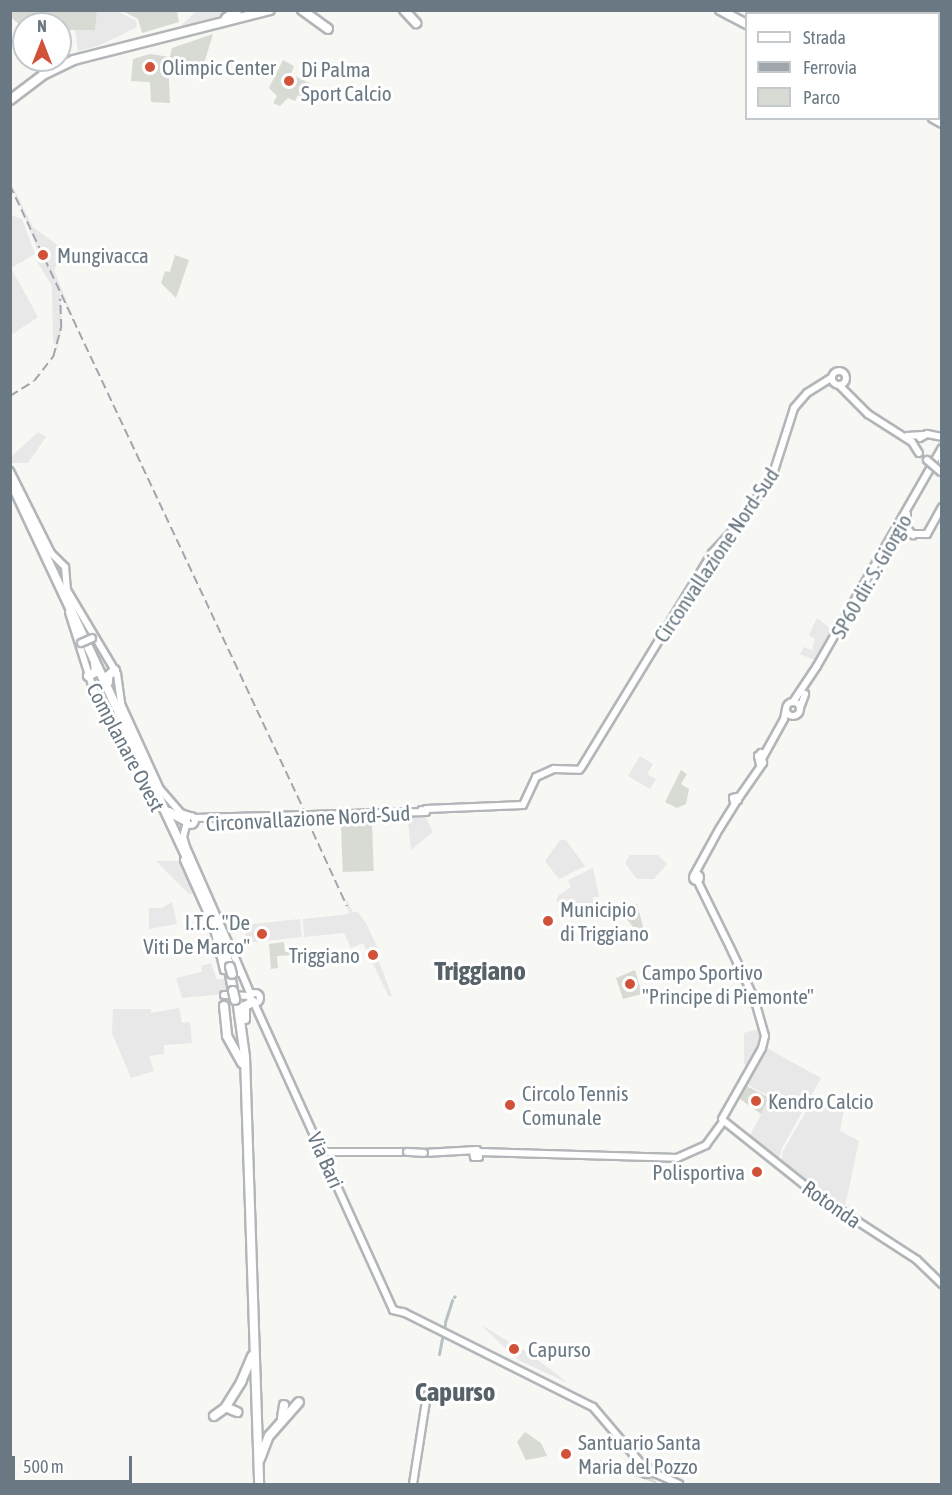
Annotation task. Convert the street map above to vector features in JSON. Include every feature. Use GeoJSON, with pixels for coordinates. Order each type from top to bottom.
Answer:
{"type":"FeatureCollection","features":[{"type":"Feature","properties":{"kind":"highway"},"geometry":{"type":"LineString","coordinates":[[226,18],[238,10]]}},
{"type":"Feature","properties":{"kind":"highway"},"geometry":{"type":"LineString","coordinates":[[10,95],[34,76],[65,60],[256,10]]}},
{"type":"Feature","properties":{"kind":"highway"},"geometry":{"type":"LineString","coordinates":[[10,100],[43,75],[74,60],[270,10]]}},
{"type":"Feature","properties":{"kind":"highway"},"geometry":{"type":"LineString","coordinates":[[302,10],[328,29]]}},
{"type":"Feature","properties":{"kind":"highway"},"geometry":{"type":"LineString","coordinates":[[404,10],[416,23]]}},
{"type":"Feature","properties":{"kind":"highway"},"geometry":{"type":"LineString","coordinates":[[720,10],[745,22]]}},
{"type":"Feature","properties":{"kind":"highway"},"geometry":{"type":"LineString","coordinates":[[725,10],[745,22]]}},
{"type":"Feature","properties":{"kind":"highway"},"geometry":{"type":"LineString","coordinates":[[10,482],[107,683],[207,900],[231,970],[246,1081]]}},
{"type":"Feature","properties":{"kind":"highway"},"geometry":{"type":"LineString","coordinates":[[10,482],[104,673],[207,904],[231,970]]}},
{"type":"Feature","properties":{"kind":"highway"},"geometry":{"type":"LineString","coordinates":[[87,641],[97,667],[88,676]]}},
{"type":"Feature","properties":{"kind":"highway"},"geometry":{"type":"LineString","coordinates":[[107,683],[108,676],[115,670]]}},
{"type":"Feature","properties":{"kind":"highway"},"geometry":{"type":"LineString","coordinates":[[104,673],[115,670]]}},
{"type":"Feature","properties":{"kind":"highway"},"geometry":{"type":"LineString","coordinates":[[88,676],[98,674],[107,683]]}},
{"type":"Feature","properties":{"kind":"highway"},"geometry":{"type":"LineString","coordinates":[[158,793],[171,815],[189,822]]}},
{"type":"Feature","properties":{"kind":"highway"},"geometry":{"type":"LineString","coordinates":[[214,1416],[230,1407],[253,1348],[243,1066],[236,995]]}},
{"type":"Feature","properties":{"kind":"highway"},"geometry":{"type":"LineString","coordinates":[[254,999],[244,1010],[254,1401]]}},
{"type":"Feature","properties":{"kind":"highway"},"geometry":{"type":"LineString","coordinates":[[224,1000],[229,1036],[237,1036],[238,1016]]}},
{"type":"Feature","properties":{"kind":"highway"},"geometry":{"type":"LineString","coordinates":[[227,1030],[243,1066]]}},
{"type":"Feature","properties":{"kind":"highway"},"geometry":{"type":"LineString","coordinates":[[241,1382],[251,1382],[260,1436],[269,1436]]}},
{"type":"Feature","properties":{"kind":"highway"},"geometry":{"type":"LineString","coordinates":[[258,1466],[281,1412],[299,1402]]}},
{"type":"Feature","properties":{"kind":"highway"},"geometry":{"type":"LineString","coordinates":[[256,1416],[258,1485]]}},
{"type":"Feature","properties":{"kind":"highway"},"geometry":{"type":"LineString","coordinates":[[256,1416],[258,1485]]}},
{"type":"Feature","properties":{"kind":"main road"},"geometry":{"type":"LineString","coordinates":[[837,382],[870,412],[912,438],[923,435],[938,436],[942,464]]}},
{"type":"Feature","properties":{"kind":"main road"},"geometry":{"type":"LineString","coordinates":[[837,382],[866,412],[912,442],[919,453],[941,472]]}},
{"type":"Feature","properties":{"kind":"main road","name":"Circonvallazione Nord-Sud"},"geometry":{"type":"LineString","coordinates":[[189,822],[524,805],[530,785],[542,774],[554,769],[580,769],[712,553],[740,524],[773,474],[794,408],[807,393],[837,382]]}},
{"type":"Feature","properties":{"kind":"main road"},"geometry":{"type":"LineString","coordinates":[[919,453],[917,443],[923,435]]}},
{"type":"Feature","properties":{"kind":"main road"},"geometry":{"type":"LineString","coordinates":[[328,1151],[677,1158],[699,1150],[717,1130],[762,1048],[765,1036],[755,1000],[697,877],[736,801],[782,723],[786,709],[817,666],[940,456],[942,448]]}},
{"type":"Feature","properties":{"kind":"main road","name":"SP60 dir. S. Giorgio"},"geometry":{"type":"LineString","coordinates":[[800,708],[802,698],[940,456]]}},
{"type":"Feature","properties":{"kind":"main road"},"geometry":{"type":"LineString","coordinates":[[10,471],[51,553],[65,567],[71,596],[87,641]]}},
{"type":"Feature","properties":{"kind":"main road"},"geometry":{"type":"LineString","coordinates":[[10,490],[68,609],[87,641],[115,670],[120,701],[160,789],[189,822],[186,847],[231,949],[231,970],[241,972],[254,999]]}},
{"type":"Feature","properties":{"kind":"main road"},"geometry":{"type":"LineString","coordinates":[[889,544],[900,534],[913,535],[930,532],[942,507]]}},
{"type":"Feature","properties":{"kind":"main road"},"geometry":{"type":"LineString","coordinates":[[907,513],[906,527],[913,535]]}},
{"type":"Feature","properties":{"kind":"main road","name":"Complanare Ovest"},"geometry":{"type":"LineString","coordinates":[[88,676],[120,746],[136,757],[205,906],[231,970]]}},
{"type":"Feature","properties":{"kind":"main road"},"geometry":{"type":"LineString","coordinates":[[782,723],[800,708],[793,702]]}},
{"type":"Feature","properties":{"kind":"main road"},"geometry":{"type":"LineString","coordinates":[[786,709],[793,716]]}},
{"type":"Feature","properties":{"kind":"main road"},"geometry":{"type":"LineString","coordinates":[[207,900],[231,949]]}},
{"type":"Feature","properties":{"kind":"main road"},"geometry":{"type":"LineString","coordinates":[[224,1000],[236,995],[254,999]]}},
{"type":"Feature","properties":{"kind":"main road","name":"Via Bari"},"geometry":{"type":"LineString","coordinates":[[254,999],[319,1144],[328,1151],[326,1159],[389,1301],[398,1310],[584,1401],[645,1468],[679,1485]]}},
{"type":"Feature","properties":{"kind":"main road","name":"Rotonda"},"geometry":{"type":"LineString","coordinates":[[723,1121],[817,1195],[917,1260],[942,1284]]}},
{"type":"Feature","properties":{"kind":"main road"},"geometry":{"type":"LineString","coordinates":[[413,1485],[427,1395]]}},
{"type":"Feature","properties":{"kind":"shaded area"},"geometry":{"type":"Polygon","coordinates":[[[97,10],[117,11],[136,21],[137,27],[98,46],[78,51],[75,30],[95,30],[97,10]]]}},
{"type":"Feature","properties":{"kind":"shaded area"},"geometry":{"type":"Polygon","coordinates":[[[196,11],[236,11],[180,27],[196,11]]]}},
{"type":"Feature","properties":{"kind":"shaded area"},"geometry":{"type":"Polygon","coordinates":[[[11,183],[33,227],[60,247],[56,249],[62,255],[54,270],[76,324],[60,292],[62,328],[58,346],[52,359],[57,346],[53,342],[52,286],[36,260],[39,258],[36,246],[11,183]]]}},
{"type":"Feature","properties":{"kind":"shaded area"},"geometry":{"type":"Polygon","coordinates":[[[10,215],[22,219],[35,254],[11,268],[10,215]]]}},
{"type":"Feature","properties":{"kind":"shaded area"},"geometry":{"type":"Polygon","coordinates":[[[12,270],[38,317],[11,335],[10,271],[12,270]]]}},
{"type":"Feature","properties":{"kind":"shaded area"},"geometry":{"type":"Polygon","coordinates":[[[38,432],[46,437],[28,463],[11,463],[11,457],[38,432]]]}},
{"type":"Feature","properties":{"kind":"shaded area"},"geometry":{"type":"Polygon","coordinates":[[[817,618],[832,630],[817,661],[800,654],[804,647],[812,650],[815,639],[809,635],[817,618]]]}},
{"type":"Feature","properties":{"kind":"shaded area"},"geometry":{"type":"Polygon","coordinates":[[[640,756],[653,764],[647,774],[656,779],[650,789],[628,776],[640,756]]]}},
{"type":"Feature","properties":{"kind":"shaded area"},"geometry":{"type":"Polygon","coordinates":[[[407,813],[425,816],[433,832],[411,850],[407,813]]]}},
{"type":"Feature","properties":{"kind":"shaded area"},"geometry":{"type":"Polygon","coordinates":[[[560,840],[566,840],[585,866],[559,879],[545,861],[560,840]]]}},
{"type":"Feature","properties":{"kind":"shaded area"},"geometry":{"type":"Polygon","coordinates":[[[630,855],[658,855],[667,864],[654,879],[637,879],[625,863],[630,855]]]}},
{"type":"Feature","properties":{"kind":"shaded area"},"geometry":{"type":"Polygon","coordinates":[[[156,861],[183,861],[198,894],[189,894],[156,861]]]}},
{"type":"Feature","properties":{"kind":"shaded area"},"geometry":{"type":"Polygon","coordinates":[[[593,868],[599,897],[593,897],[593,905],[577,910],[569,919],[568,910],[564,911],[562,904],[556,901],[559,895],[571,887],[568,880],[593,868]]]}},
{"type":"Feature","properties":{"kind":"shaded area"},"geometry":{"type":"Polygon","coordinates":[[[345,897],[353,912],[358,912],[366,923],[378,949],[375,951],[392,996],[389,997],[363,943],[351,948],[344,933],[304,937],[303,919],[349,914],[345,897]]]}},
{"type":"Feature","properties":{"kind":"shaded area"},"geometry":{"type":"Polygon","coordinates":[[[172,902],[177,924],[149,929],[149,908],[162,908],[172,902]]]}},
{"type":"Feature","properties":{"kind":"shaded area"},"geometry":{"type":"Polygon","coordinates":[[[300,919],[302,937],[246,943],[244,925],[300,919]]]}},
{"type":"Feature","properties":{"kind":"shaded area"},"geometry":{"type":"Polygon","coordinates":[[[211,963],[217,980],[227,978],[231,993],[182,998],[176,978],[202,972],[201,966],[211,963]]]}},
{"type":"Feature","properties":{"kind":"shaded area"},"geometry":{"type":"Polygon","coordinates":[[[179,1008],[182,1023],[190,1022],[192,1043],[164,1045],[164,1054],[149,1056],[154,1071],[131,1078],[112,1033],[113,1009],[151,1009],[151,1013],[179,1008]]]}},
{"type":"Feature","properties":{"kind":"shaded area"},"geometry":{"type":"Polygon","coordinates":[[[763,1028],[761,1047],[750,1068],[744,1064],[744,1033],[763,1028]]]}},
{"type":"Feature","properties":{"kind":"shaded area"},"geometry":{"type":"Polygon","coordinates":[[[765,1047],[821,1078],[782,1148],[778,1164],[748,1139],[770,1097],[745,1083],[765,1047]]]}},
{"type":"Feature","properties":{"kind":"shaded area"},"geometry":{"type":"Polygon","coordinates":[[[811,1103],[844,1109],[840,1131],[859,1141],[844,1211],[781,1164],[783,1151],[811,1103]]]}},
{"type":"Feature","properties":{"kind":"shaded area"},"geometry":{"type":"Polygon","coordinates":[[[481,1325],[530,1354],[568,1383],[518,1360],[481,1325]]]}},
{"type":"Feature","properties":{"kind":"green space"},"geometry":{"type":"Polygon","coordinates":[[[10,11],[97,11],[95,30],[72,30],[72,12],[12,12],[11,17],[10,11]]]}},
{"type":"Feature","properties":{"kind":"green space"},"geometry":{"type":"Polygon","coordinates":[[[123,11],[177,11],[179,22],[142,33],[138,19],[123,11]]]}},
{"type":"Feature","properties":{"kind":"green space","name":"Olimpic Center"},"geometry":{"type":"Polygon","coordinates":[[[213,34],[202,70],[168,61],[170,103],[151,102],[150,82],[131,81],[133,59],[150,54],[170,57],[172,48],[213,34]]]}},
{"type":"Feature","properties":{"kind":"green space","name":"Di Palma Sport Calcio"},"geometry":{"type":"Polygon","coordinates":[[[283,60],[294,66],[291,74],[311,84],[305,98],[298,95],[295,101],[288,98],[280,106],[273,103],[277,96],[269,88],[283,60]]]}},
{"type":"Feature","properties":{"kind":"green space"},"geometry":{"type":"Polygon","coordinates":[[[175,255],[189,260],[176,298],[161,283],[165,271],[170,272],[175,255]]]}},
{"type":"Feature","properties":{"kind":"green space"},"geometry":{"type":"Polygon","coordinates":[[[681,770],[687,774],[681,784],[689,789],[686,804],[677,808],[665,802],[681,770]]]}},
{"type":"Feature","properties":{"kind":"green space"},"geometry":{"type":"Polygon","coordinates":[[[372,822],[374,871],[343,872],[341,823],[372,822]]]}},
{"type":"Feature","properties":{"kind":"green space"},"geometry":{"type":"Polygon","coordinates":[[[637,904],[648,945],[625,917],[626,908],[637,904]]]}},
{"type":"Feature","properties":{"kind":"green space"},"geometry":{"type":"Polygon","coordinates":[[[284,942],[285,952],[311,949],[311,954],[277,956],[278,968],[271,969],[269,944],[284,942]]]}},
{"type":"Feature","properties":{"kind":"green space","name":"Campo Sportivo \"Principe di Piemonte\""},"geometry":{"type":"Polygon","coordinates":[[[635,970],[642,994],[623,999],[616,978],[635,970]]]}},
{"type":"Feature","properties":{"kind":"green space","name":"Kendro Calcio"},"geometry":{"type":"Polygon","coordinates":[[[747,1086],[769,1098],[761,1114],[740,1099],[747,1086]]]}},
{"type":"Feature","properties":{"kind":"green space"},"geometry":{"type":"Polygon","coordinates":[[[525,1432],[541,1443],[547,1456],[526,1460],[517,1442],[525,1432]]]}},
{"type":"Feature","properties":{"kind":"green space"},"geometry":{"type":"Polygon","coordinates":[[[600,1460],[649,1474],[658,1484],[628,1474],[594,1472],[600,1460]]]}},
{"type":"Feature","properties":{"kind":"waterway"},"geometry":{"type":"LineString","coordinates":[[445,1322],[452,1300]]}},
{"type":"Feature","properties":{"kind":"waterway"},"geometry":{"type":"LineString","coordinates":[[444,1331],[445,1324]]}},
{"type":"Feature","properties":{"kind":"waterway"},"geometry":{"type":"LineString","coordinates":[[439,1354],[443,1334]]}},
{"type":"Feature","properties":{"kind":"railway"},"geometry":{"type":"LineString","coordinates":[[10,185],[305,812]]}},
{"type":"Feature","properties":{"kind":"railway"},"geometry":{"type":"LineString","coordinates":[[10,396],[34,381],[53,357],[61,328],[60,299]]}},
{"type":"Feature","properties":{"kind":"railway"},"geometry":{"type":"LineString","coordinates":[[307,819],[347,906]]}},
{"type":"Feature","properties":{"kind":"place","name":"Olimpic Center"},"geometry":{"type":"Point","coordinates":[150,67]}},
{"type":"Feature","properties":{"kind":"place","name":"Di Palma Sport Calcio"},"geometry":{"type":"Point","coordinates":[289,81]}},
{"type":"Feature","properties":{"kind":"place","name":"Mungivacca"},"geometry":{"type":"Point","coordinates":[43,255]}},
{"type":"Feature","properties":{"kind":"place","name":"Municipio di Triggiano"},"geometry":{"type":"Point","coordinates":[548,921]}},
{"type":"Feature","properties":{"kind":"place","name":"I.T.C. \"De Viti De Marco\""},"geometry":{"type":"Point","coordinates":[262,934]}},
{"type":"Feature","properties":{"kind":"place","name":"Triggiano"},"geometry":{"type":"Point","coordinates":[373,955]}},
{"type":"Feature","properties":{"kind":"place","name":"Campo Sportivo \"Principe di Piemonte\""},"geometry":{"type":"Point","coordinates":[630,984]}},
{"type":"Feature","properties":{"kind":"place","name":"Kendro Calcio"},"geometry":{"type":"Point","coordinates":[756,1101]}},
{"type":"Feature","properties":{"kind":"place","name":"Circolo Tennis Comunale"},"geometry":{"type":"Point","coordinates":[510,1105]}},
{"type":"Feature","properties":{"kind":"place","name":"Polisportiva"},"geometry":{"type":"Point","coordinates":[757,1172]}},
{"type":"Feature","properties":{"kind":"place","name":"Capurso"},"geometry":{"type":"Point","coordinates":[514,1349]}},
{"type":"Feature","properties":{"kind":"place","name":"Santuario Santa Maria del Pozzo"},"geometry":{"type":"Point","coordinates":[566,1454]}},
{"type":"Feature","properties":{"kind":"district","name":"Triggiano"},"geometry":{"type":"Point","coordinates":[480,971]}},
{"type":"Feature","properties":{"kind":"district","name":"Capurso"},"geometry":{"type":"Point","coordinates":[455,1392]}}]}
